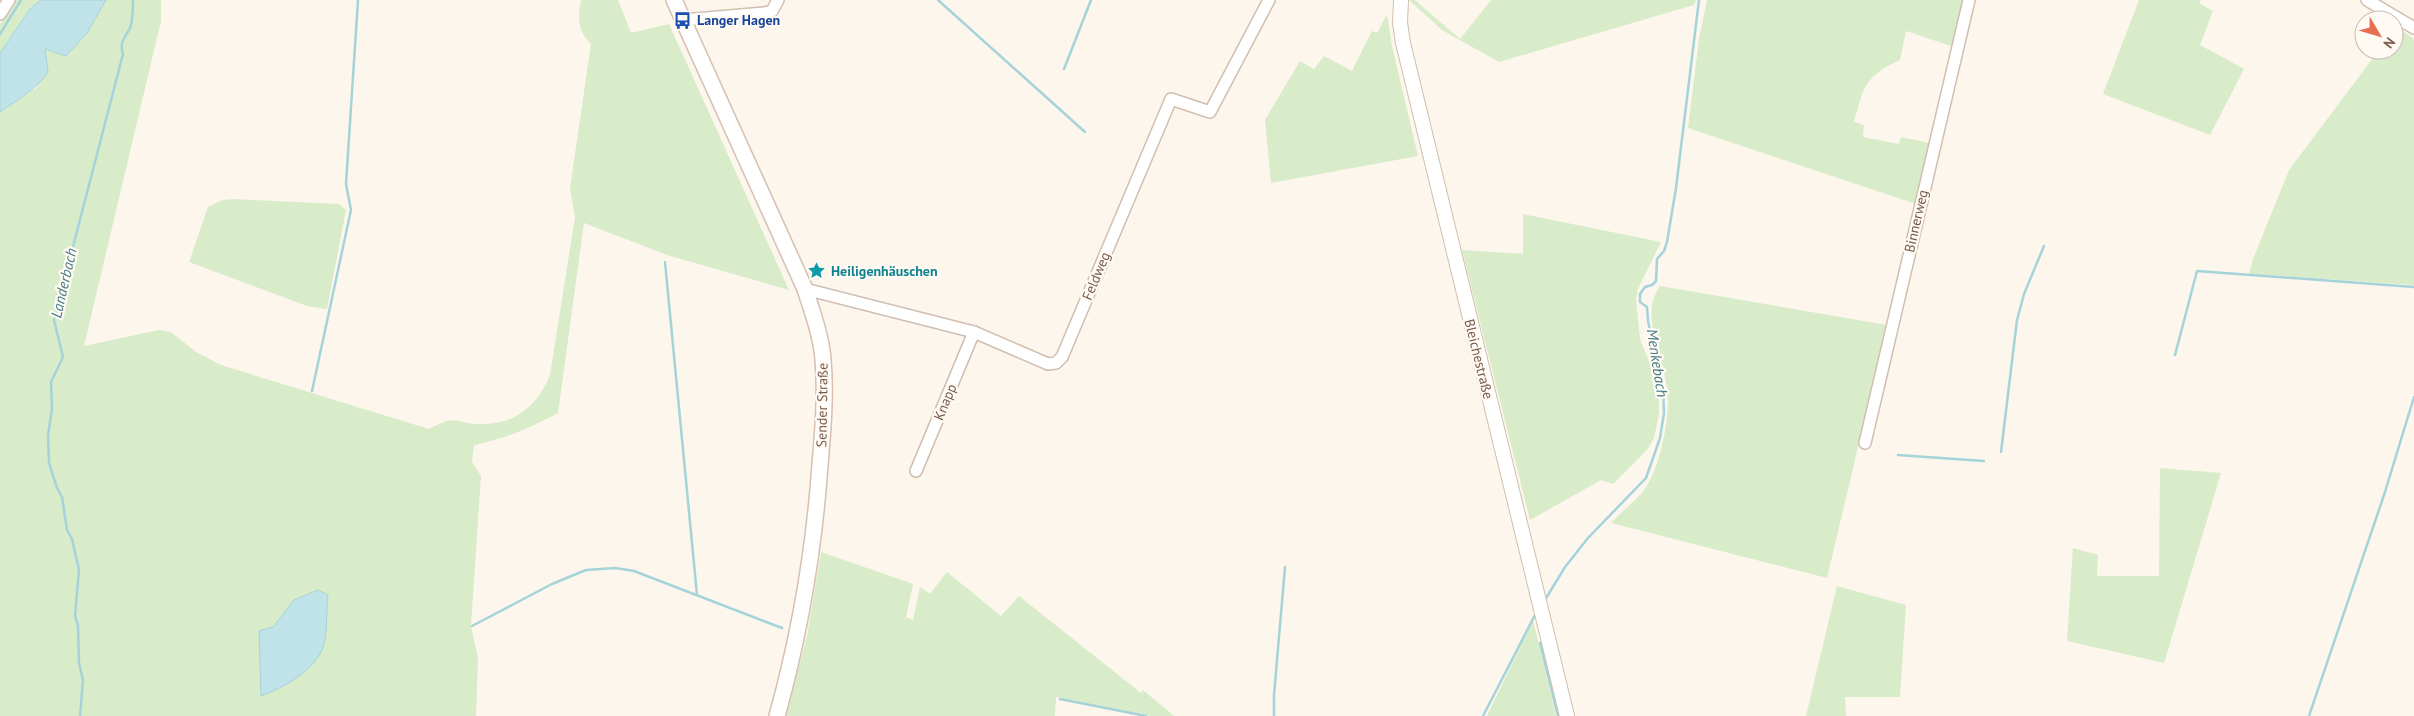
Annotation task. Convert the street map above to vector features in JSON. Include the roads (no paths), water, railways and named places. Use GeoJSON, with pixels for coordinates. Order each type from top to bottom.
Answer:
{"type":"FeatureCollection","features":[{"type":"Feature","properties":{"kind":"main road","name":"Sender Straße"},"geometry":{"type":"LineString","coordinates":[[674,0],[805,289],[823,357],[824,407],[816,515],[809,574],[796,642],[777,716]]}},
{"type":"Feature","properties":{"kind":"street"},"geometry":{"type":"LineString","coordinates":[[0,14],[9,0]]}},
{"type":"Feature","properties":{"kind":"street"},"geometry":{"type":"LineString","coordinates":[[683,20],[764,14],[772,11],[778,0]]}},
{"type":"Feature","properties":{"kind":"street","name":"Feldweg"},"geometry":{"type":"LineString","coordinates":[[805,289],[974,332],[1048,364],[1056,363],[1062,357],[1171,99],[1210,112],[1269,0]]}},
{"type":"Feature","properties":{"kind":"street","name":"Bleichestraße"},"geometry":{"type":"LineString","coordinates":[[1401,0],[1400,23],[1402,43],[1567,716]]}},
{"type":"Feature","properties":{"kind":"street","name":"Binnerweg"},"geometry":{"type":"LineString","coordinates":[[1865,443],[1969,0]]}},
{"type":"Feature","properties":{"kind":"street"},"geometry":{"type":"LineString","coordinates":[[2367,0],[2414,28]]}},
{"type":"Feature","properties":{"kind":"street","name":"Knapp"},"geometry":{"type":"LineString","coordinates":[[916,471],[974,332]]}},
{"type":"Feature","properties":{"kind":"water"},"geometry":{"type":"Polygon","coordinates":[[[41,0],[106,0],[87,33],[66,56],[45,49],[48,72],[32,89],[0,112],[0,53],[30,9],[41,0]]]}},
{"type":"Feature","properties":{"kind":"water"},"geometry":{"type":"Polygon","coordinates":[[[318,590],[328,595],[326,631],[322,650],[304,672],[278,689],[261,696],[259,631],[273,627],[294,600],[318,590]]]}},
{"type":"Feature","properties":{"kind":"waterway"},"geometry":{"type":"LineString","coordinates":[[0,34],[21,0]]}},
{"type":"Feature","properties":{"kind":"waterway","name":"Landerbach"},"geometry":{"type":"LineString","coordinates":[[80,716],[83,680],[79,663],[78,625],[75,616],[79,570],[72,539],[67,530],[62,497],[49,463],[48,435],[52,409],[51,382],[63,357],[54,320],[123,54],[122,43],[131,25],[133,0]]}},
{"type":"Feature","properties":{"kind":"waterway"},"geometry":{"type":"LineString","coordinates":[[312,391],[351,210],[346,184],[358,0]]}},
{"type":"Feature","properties":{"kind":"waterway"},"geometry":{"type":"LineString","coordinates":[[938,0],[1085,132]]}},
{"type":"Feature","properties":{"kind":"waterway"},"geometry":{"type":"LineString","coordinates":[[1064,69],[1091,0]]}},
{"type":"Feature","properties":{"kind":"waterway","name":"Menkebach"},"geometry":{"type":"LineString","coordinates":[[1545,600],[1565,567],[1588,538],[1646,478],[1660,438],[1664,413],[1663,389],[1648,321],[1647,307],[1640,302],[1640,294],[1645,287],[1652,285],[1656,281],[1657,259],[1664,251],[1667,242],[1676,188],[1699,0]]}},
{"type":"Feature","properties":{"kind":"waterway"},"geometry":{"type":"LineString","coordinates":[[2001,452],[2017,320],[2024,294],[2044,246]]}},
{"type":"Feature","properties":{"kind":"waterway"},"geometry":{"type":"LineString","coordinates":[[665,262],[697,595]]}},
{"type":"Feature","properties":{"kind":"waterway"},"geometry":{"type":"LineString","coordinates":[[2175,355],[2197,271],[2414,287]]}},
{"type":"Feature","properties":{"kind":"waterway"},"geometry":{"type":"LineString","coordinates":[[2309,716],[2385,492],[2414,397]]}},
{"type":"Feature","properties":{"kind":"waterway"},"geometry":{"type":"LineString","coordinates":[[1898,455],[1984,461]]}},
{"type":"Feature","properties":{"kind":"waterway"},"geometry":{"type":"LineString","coordinates":[[1274,716],[1274,695],[1285,567]]}},
{"type":"Feature","properties":{"kind":"waterway"},"geometry":{"type":"LineString","coordinates":[[472,626],[552,584],[586,570],[615,568],[634,571],[782,628]]}},
{"type":"Feature","properties":{"kind":"waterway","name":"Menkebach"},"geometry":{"type":"LineString","coordinates":[[1483,716],[1536,613]]}},
{"type":"Feature","properties":{"kind":"waterway"},"geometry":{"type":"LineString","coordinates":[[1540,643],[1558,716]]}},
{"type":"Feature","properties":{"kind":"waterway"},"geometry":{"type":"LineString","coordinates":[[1060,699],[1146,716]]}},
{"type":"Feature","properties":{"kind":"place","name":"Langer Hagen"},"geometry":{"type":"Point","coordinates":[683,20]}},
{"type":"Feature","properties":{"kind":"place","name":"Heiligenhäuschen"},"geometry":{"type":"Point","coordinates":[817,271]}}]}
